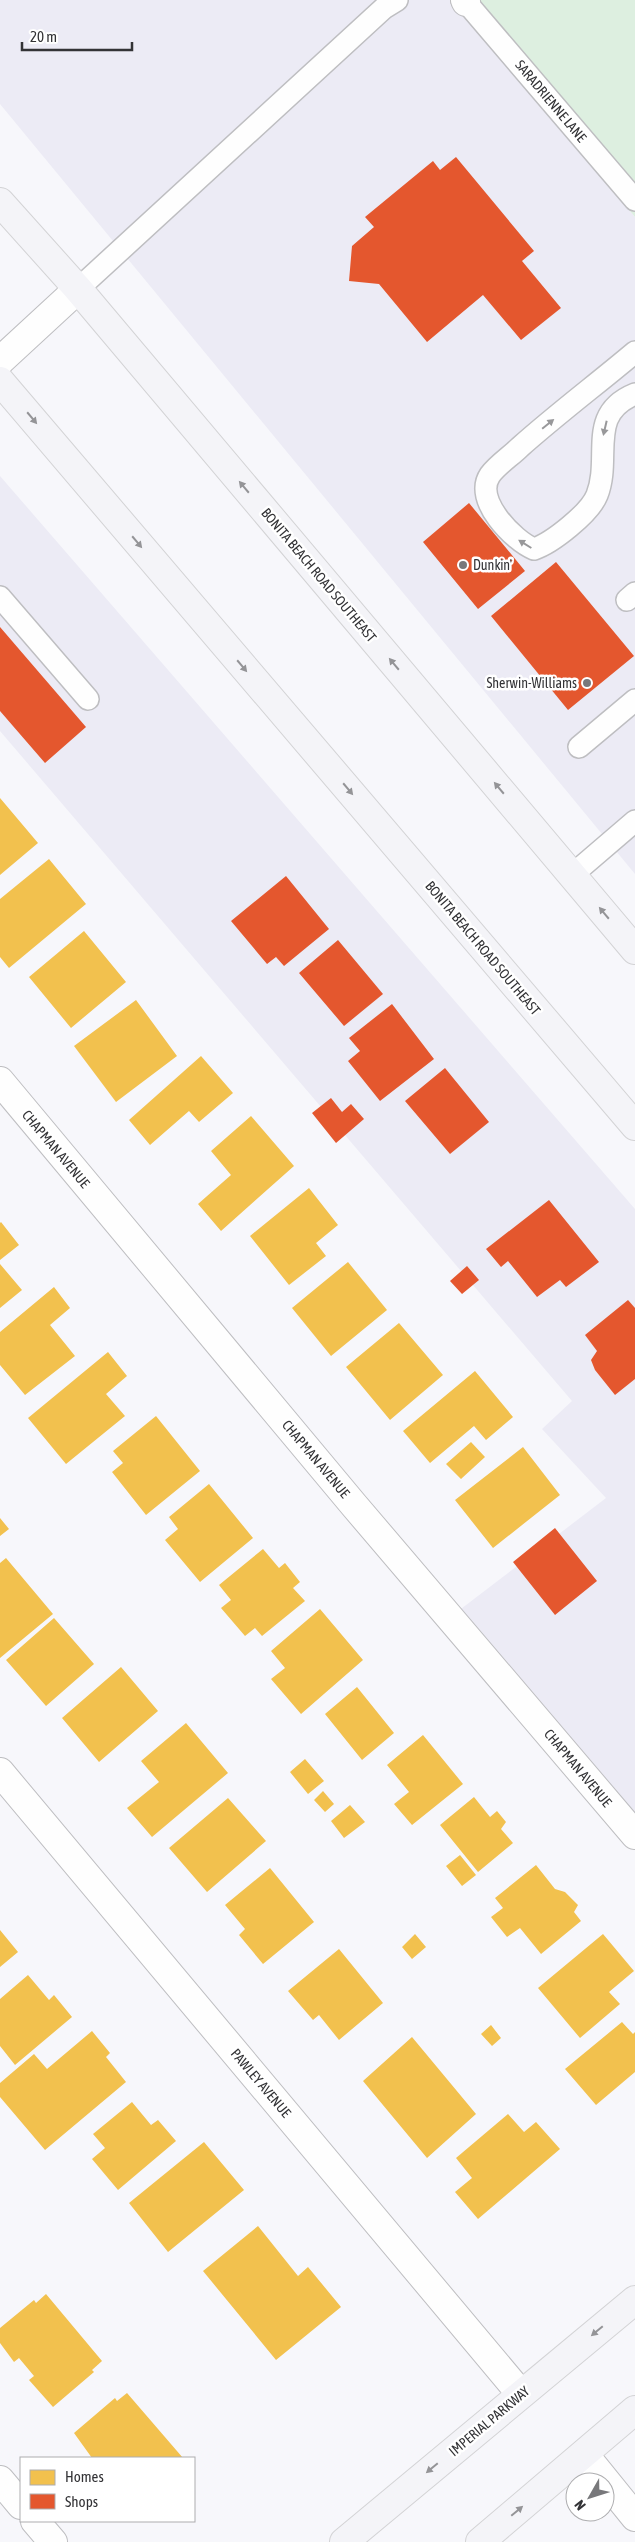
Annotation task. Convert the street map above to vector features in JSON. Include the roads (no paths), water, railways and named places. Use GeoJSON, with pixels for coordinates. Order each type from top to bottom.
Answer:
{"type":"FeatureCollection","features":[{"type":"Feature","properties":{"kind":"main road","name":"BONITA BEACH ROAD SOUTHEAST"},"geometry":{"type":"LineString","coordinates":[[0,202],[78,289],[635,950]]}},
{"type":"Feature","properties":{"kind":"main road","name":"BONITA BEACH ROAD SOUTHEAST"},"geometry":{"type":"LineString","coordinates":[[0,381],[635,1126]]}},
{"type":"Feature","properties":{"kind":"main road","name":"IMPERIAL PARKWAY"},"geometry":{"type":"LineString","coordinates":[[344,2542],[635,2300]]}},
{"type":"Feature","properties":{"kind":"main road"},"geometry":{"type":"LineString","coordinates":[[480,2542],[635,2410]]}},
{"type":"Feature","properties":{"kind":"street"},"geometry":{"type":"LineString","coordinates":[[0,362],[78,289]]}},
{"type":"Feature","properties":{"kind":"street","name":"CHAPMAN AVENUE"},"geometry":{"type":"LineString","coordinates":[[0,1081],[353,1504],[635,1836]]}},
{"type":"Feature","properties":{"kind":"street","name":"PAWLEY AVENUE"},"geometry":{"type":"LineString","coordinates":[[0,1772],[521,2394]]}},
{"type":"Feature","properties":{"kind":"street"},"geometry":{"type":"LineString","coordinates":[[584,2454],[635,2517]]}},
{"type":"Feature","properties":{"kind":"street"},"geometry":{"type":"LineString","coordinates":[[0,2480],[20,2504]]}},
{"type":"Feature","properties":{"kind":"street"},"geometry":{"type":"LineString","coordinates":[[36,2522],[53,2542]]}},
{"type":"Feature","properties":{"kind":"lane"},"geometry":{"type":"LineString","coordinates":[[78,289],[384,8],[397,0]]}},
{"type":"Feature","properties":{"kind":"lane","name":"SARADRIENNE LANE"},"geometry":{"type":"LineString","coordinates":[[464,1],[635,200]]}},
{"type":"Feature","properties":{"kind":"lane"},"geometry":{"type":"LineString","coordinates":[[635,352],[530,438],[489,476],[485,491],[491,508],[524,545],[534,550],[546,545],[592,505],[598,493],[601,476],[604,424],[613,408],[624,398],[635,394]]}},
{"type":"Feature","properties":{"kind":"lane"},"geometry":{"type":"LineString","coordinates":[[0,597],[88,699]]}},
{"type":"Feature","properties":{"kind":"lane"},"geometry":{"type":"LineString","coordinates":[[579,747],[635,700]]}},
{"type":"Feature","properties":{"kind":"lane"},"geometry":{"type":"LineString","coordinates":[[572,875],[635,821]]}},
{"type":"Feature","properties":{"kind":"place","name":"Dunkin'"},"geometry":{"type":"Point","coordinates":[463,565]}},
{"type":"Feature","properties":{"kind":"place","name":"Sherwin-Williams"},"geometry":{"type":"Point","coordinates":[587,683]}}]}
